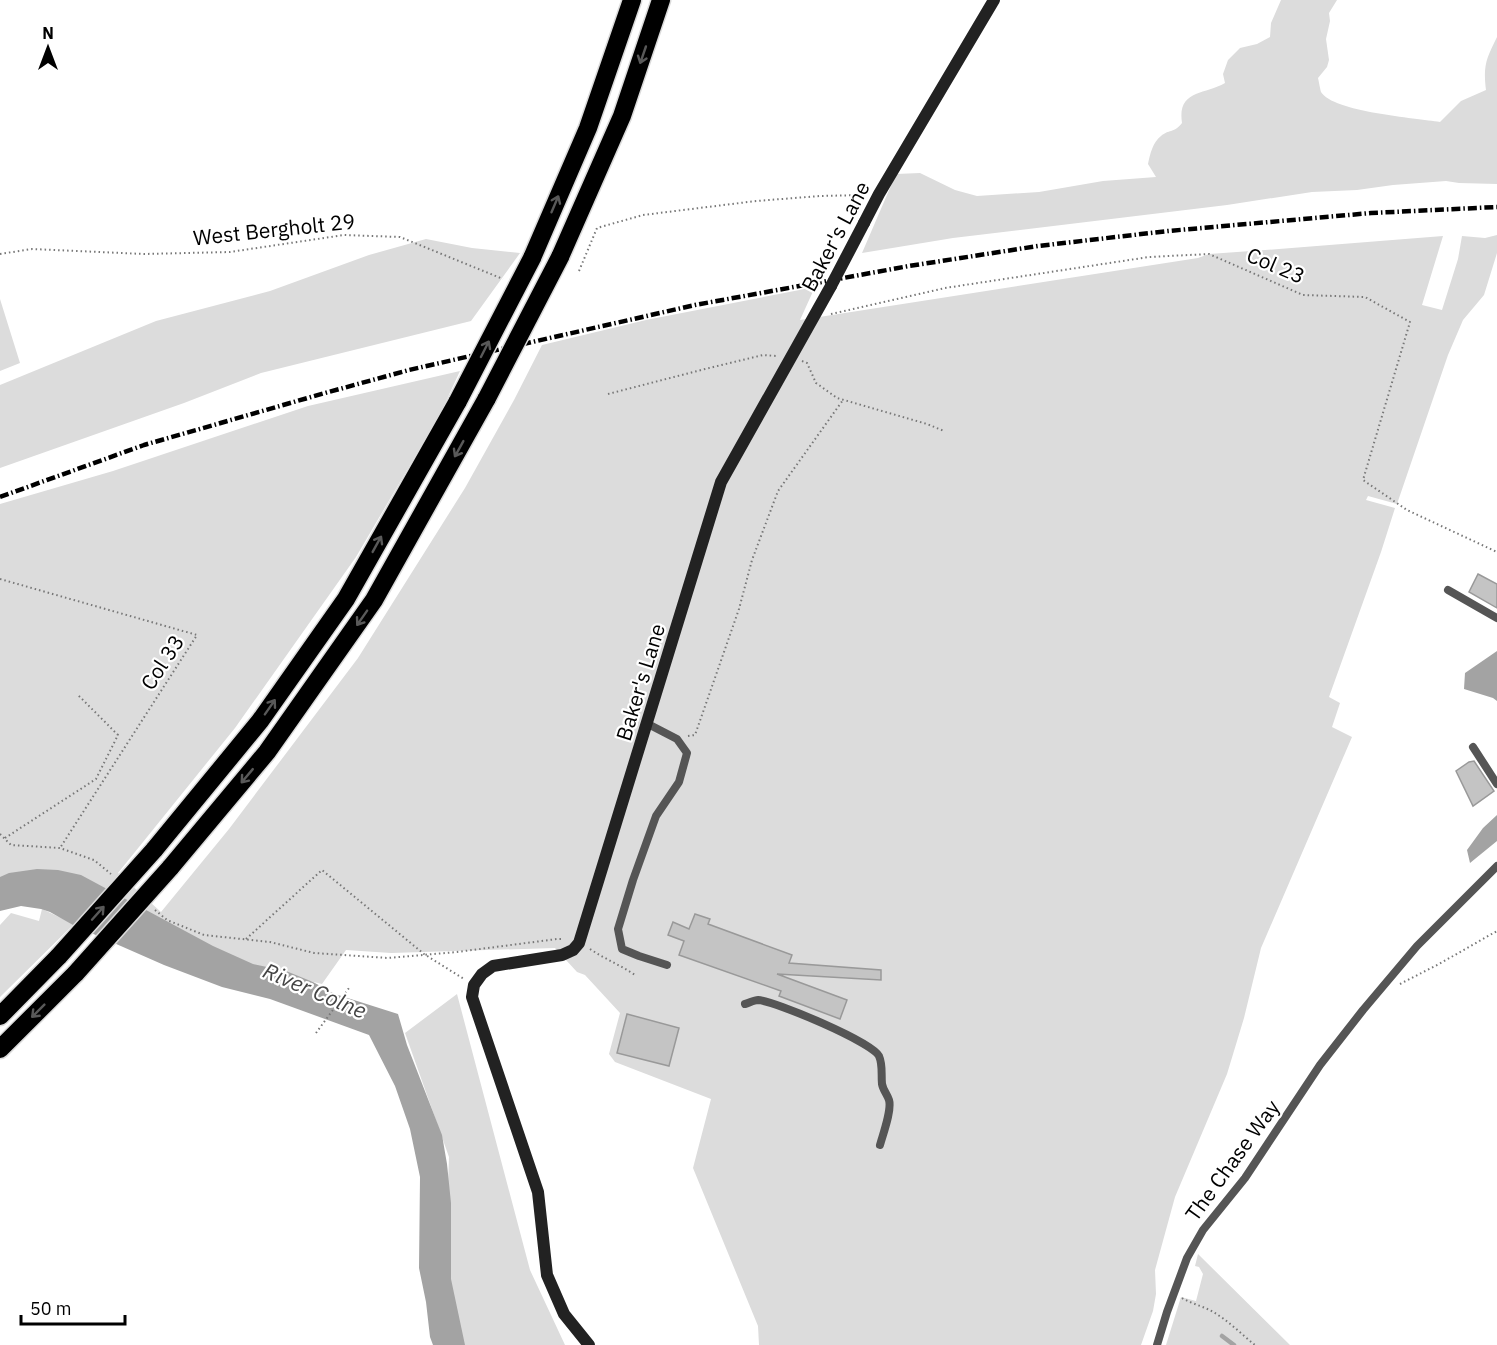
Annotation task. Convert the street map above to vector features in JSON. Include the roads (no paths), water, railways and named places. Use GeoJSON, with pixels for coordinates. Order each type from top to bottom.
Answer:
{"type":"FeatureCollection","features":[{"type":"Feature","properties":{"kind":"highway"},"geometry":{"type":"LineString","coordinates":[[0,1016],[59,956],[154,850],[260,722],[346,599],[458,401],[532,258],[588,128],[632,0]]}},
{"type":"Feature","properties":{"kind":"highway"},"geometry":{"type":"LineString","coordinates":[[0,1049],[76,973],[170,868],[267,752],[374,600],[487,398],[560,257],[622,116],[661,0]]}},
{"type":"Feature","properties":{"kind":"street","name":"Baker's Lane"},"geometry":{"type":"LineString","coordinates":[[589,1345],[564,1314],[547,1275],[538,1192],[472,997],[474,985],[482,974],[493,966],[562,955],[573,950],[579,942],[648,724],[720,482],[831,286],[879,194],[994,0]]}},
{"type":"Feature","properties":{"kind":"lane"},"geometry":{"type":"LineString","coordinates":[[1448,590],[1497,618]]}},
{"type":"Feature","properties":{"kind":"lane"},"geometry":{"type":"LineString","coordinates":[[648,724],[676,739],[687,753],[679,782],[656,816],[618,929],[622,949],[667,965]]}},
{"type":"Feature","properties":{"kind":"lane"},"geometry":{"type":"LineString","coordinates":[[1473,747],[1497,784]]}},
{"type":"Feature","properties":{"kind":"lane","name":"The Chase Way"},"geometry":{"type":"LineString","coordinates":[[1157,1345],[1187,1258],[1203,1230],[1245,1178],[1320,1065],[1417,946],[1497,866]]}},
{"type":"Feature","properties":{"kind":"lane"},"geometry":{"type":"LineString","coordinates":[[745,1004],[757,1000],[798,1014],[855,1039],[878,1054],[882,1066],[884,1092],[889,1099],[890,1107],[880,1145]]}},
{"type":"Feature","properties":{"kind":"water"},"geometry":{"type":"Polygon","coordinates":[[[1497,651],[1497,701],[1464,689],[1465,673],[1497,651]]]}},
{"type":"Feature","properties":{"kind":"water"},"geometry":{"type":"Polygon","coordinates":[[[1497,815],[1497,841],[1470,863],[1467,850],[1483,828],[1497,815]]]}},
{"type":"Feature","properties":{"kind":"water","name":"River Colne"},"geometry":{"type":"Polygon","coordinates":[[[37,869],[58,870],[81,875],[213,946],[253,964],[286,971],[335,994],[398,1014],[407,1045],[442,1135],[451,1203],[451,1279],[465,1345],[433,1345],[430,1337],[419,1268],[420,1177],[410,1129],[395,1086],[369,1035],[270,999],[222,987],[164,965],[73,925],[50,912],[21,906],[0,911],[0,877],[9,873],[37,869]]]}},
{"type":"Feature","properties":{"kind":"waterway"},"geometry":{"type":"LineString","coordinates":[[1222,1336],[1234,1345]]}},
{"type":"Feature","properties":{"kind":"railway"},"geometry":{"type":"LineString","coordinates":[[0,497],[144,445],[325,393],[409,370],[695,305],[909,266],[1038,246],[1168,231],[1371,213],[1497,207]]}}]}
